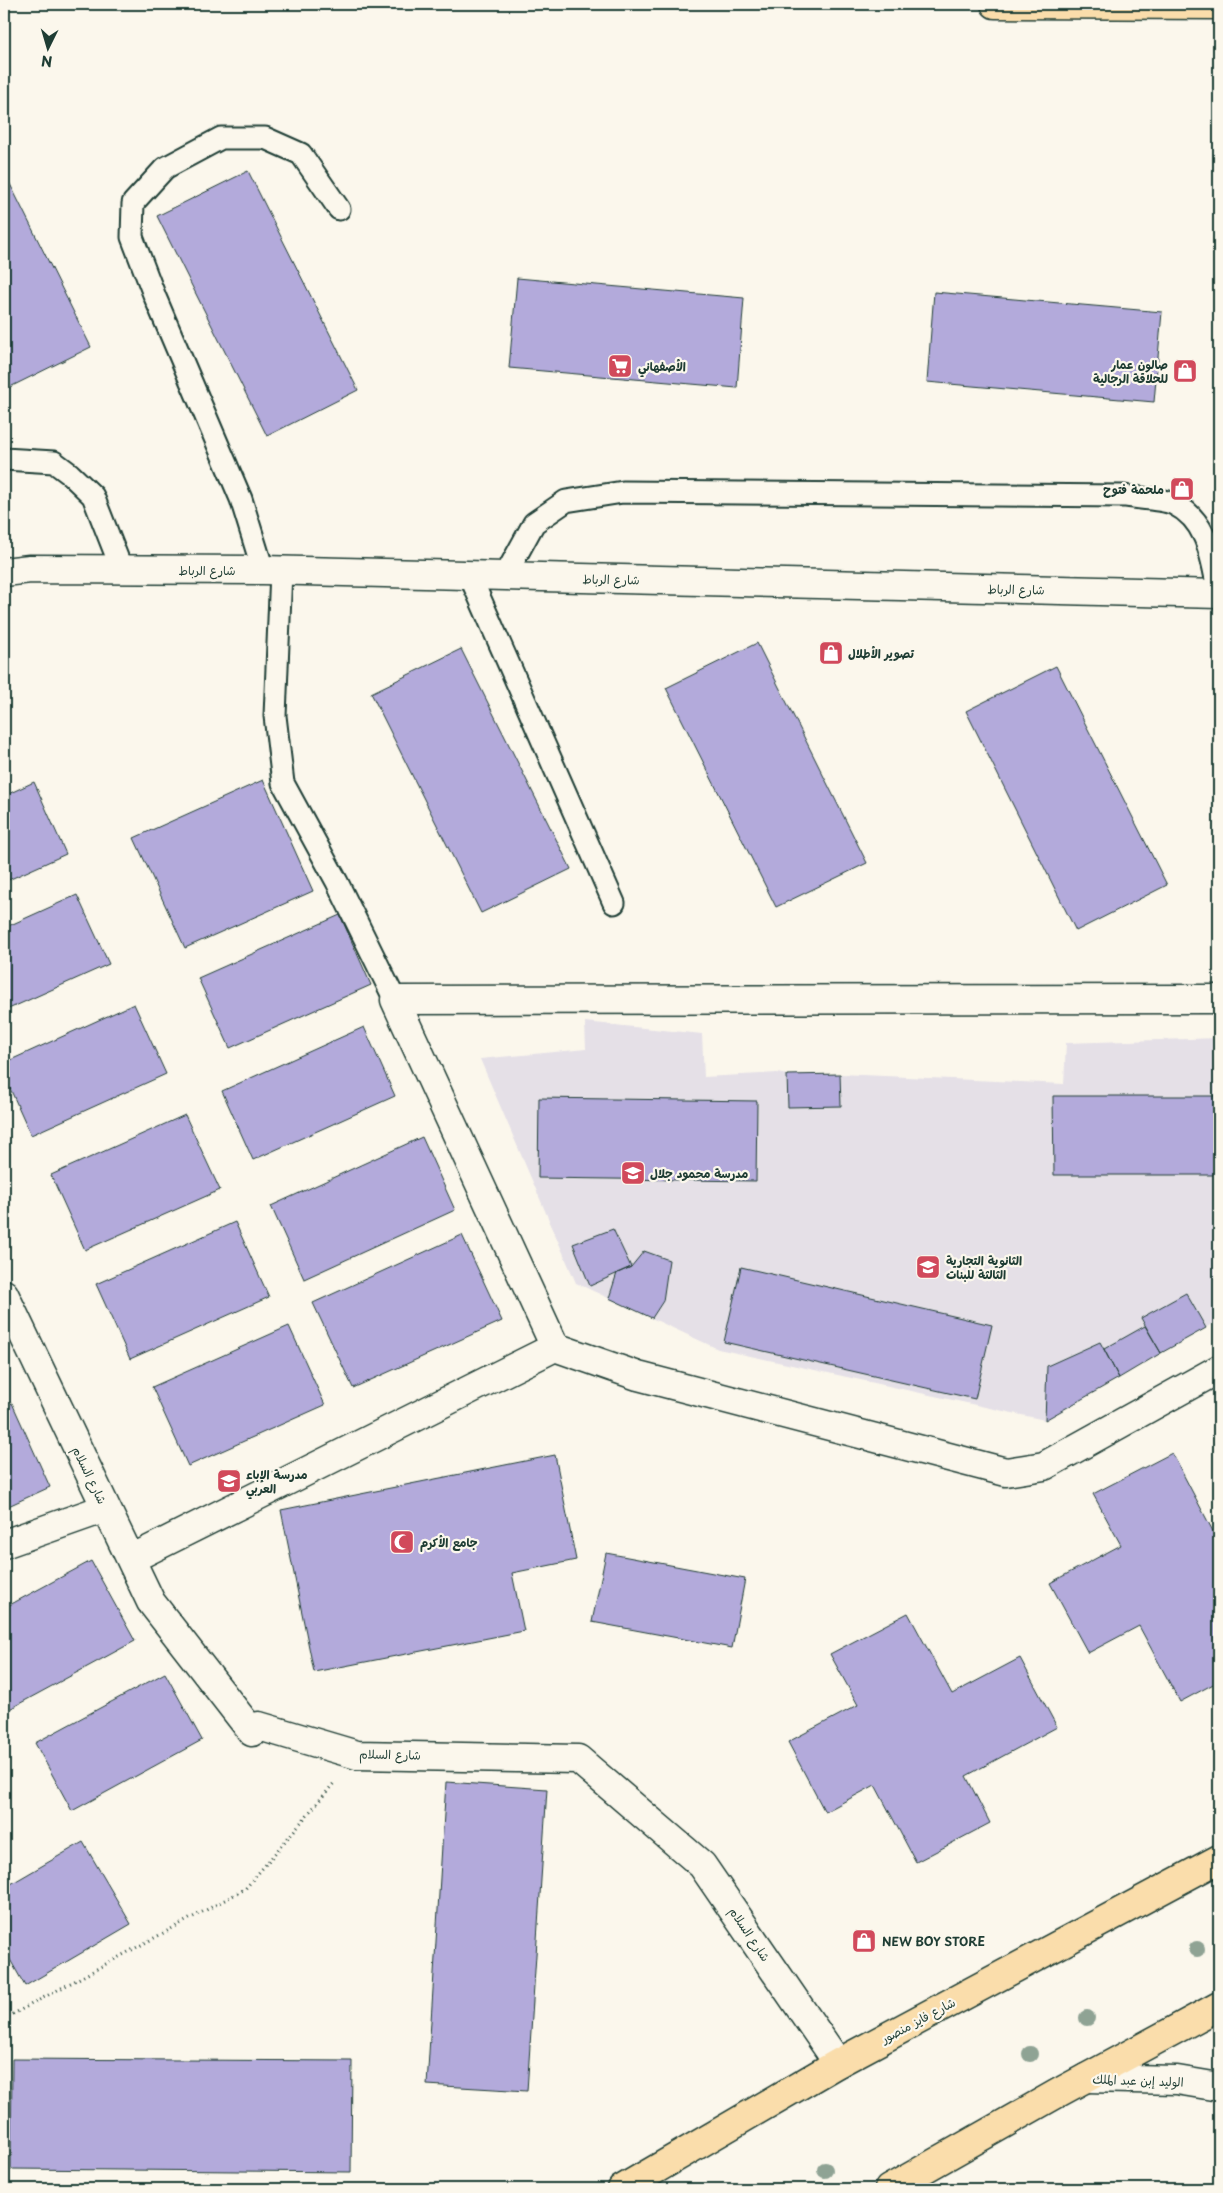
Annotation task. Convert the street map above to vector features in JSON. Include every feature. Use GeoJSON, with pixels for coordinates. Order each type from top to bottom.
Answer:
{"type":"FeatureCollection","features":[{"type":"Feature","properties":{"kind":"highway"},"geometry":{"type":"LineString","coordinates":[[995,4],[1219,5]]}},
{"type":"Feature","properties":{"kind":"highway","name":"شارع فايز منصور"},"geometry":{"type":"LineString","coordinates":[[622,2189],[838,2063],[1219,1859]]}},
{"type":"Feature","properties":{"kind":"highway"},"geometry":{"type":"LineString","coordinates":[[889,2189],[1086,2078],[1219,2006]]}},
{"type":"Feature","properties":{"kind":"street","name":"شارع الرباط"},"geometry":{"type":"LineString","coordinates":[[4,572],[30,569],[272,571],[1219,594]]}},
{"type":"Feature","properties":{"kind":"street"},"geometry":{"type":"LineString","coordinates":[[555,1347],[395,1000],[1219,999]]}},
{"type":"Feature","properties":{"kind":"street","name":"شارع السلام"},"geometry":{"type":"LineString","coordinates":[[4,1294],[151,1602],[252,1732],[259,1726],[358,1755],[578,1759],[702,1865],[838,2063]]}},
{"type":"Feature","properties":{"kind":"street"},"geometry":{"type":"LineString","coordinates":[[131,1559],[555,1347],[638,1376],[1006,1472],[1044,1466],[1219,1369]]}},
{"type":"Feature","properties":{"kind":"street"},"geometry":{"type":"LineString","coordinates":[[4,1544],[106,1508]]}},
{"type":"Feature","properties":{"kind":"street","name":"الوليد إبن عبد الملك"},"geometry":{"type":"LineString","coordinates":[[1086,2078],[1177,2080],[1219,2087]]}},
{"type":"Feature","properties":{"kind":"lane"},"geometry":{"type":"LineString","coordinates":[[339,209],[301,154],[265,138],[221,138],[165,168],[133,203],[132,237],[155,297],[272,571],[275,716],[282,784],[337,882],[395,1000]]}},
{"type":"Feature","properties":{"kind":"lane"},"geometry":{"type":"LineString","coordinates":[[4,459],[54,462],[70,474],[93,496],[122,570]]}},
{"type":"Feature","properties":{"kind":"lane"},"geometry":{"type":"LineString","coordinates":[[505,576],[534,523],[566,501],[623,492],[1124,496],[1174,503],[1197,522],[1207,541],[1219,594]]}},
{"type":"Feature","properties":{"kind":"lane"},"geometry":{"type":"LineString","coordinates":[[470,576],[614,903]]}},
{"type":"Feature","properties":{"kind":"path"},"geometry":{"type":"LineString","coordinates":[[4,2019],[245,1889],[358,1755]]}},
{"type":"Feature","properties":{"kind":"shaded area"},"geometry":{"type":"Polygon","coordinates":[[[585,1022],[702,1034],[704,1077],[777,1073],[787,1075],[840,1074],[1064,1084],[1066,1043],[1219,1038],[1219,1320],[1045,1420],[718,1349],[576,1283],[480,1059],[586,1049],[585,1022]]]}},
{"type":"Feature","properties":{"kind":"building"},"geometry":{"type":"Polygon","coordinates":[[[248,171],[358,390],[267,436],[157,216],[248,171]]]}},
{"type":"Feature","properties":{"kind":"building"},"geometry":{"type":"Polygon","coordinates":[[[4,172],[91,347],[4,390],[4,172]]]}},
{"type":"Feature","properties":{"kind":"building"},"geometry":{"type":"Polygon","coordinates":[[[517,278],[744,298],[737,388],[509,368],[517,278]]]}},
{"type":"Feature","properties":{"kind":"building"},"geometry":{"type":"Polygon","coordinates":[[[934,292],[1162,312],[1154,402],[927,382],[934,292]]]}},
{"type":"Feature","properties":{"kind":"building"},"geometry":{"type":"Polygon","coordinates":[[[757,643],[867,863],[776,907],[666,688],[757,643]]]}},
{"type":"Feature","properties":{"kind":"building"},"geometry":{"type":"Polygon","coordinates":[[[461,649],[571,869],[481,913],[371,693],[461,649]]]}},
{"type":"Feature","properties":{"kind":"building"},"geometry":{"type":"Polygon","coordinates":[[[1056,666],[1167,885],[1076,931],[966,711],[1056,666]]]}},
{"type":"Feature","properties":{"kind":"building"},"geometry":{"type":"Polygon","coordinates":[[[263,780],[313,891],[185,948],[134,838],[263,780]]]}},
{"type":"Feature","properties":{"kind":"building"},"geometry":{"type":"Polygon","coordinates":[[[34,782],[66,854],[4,882],[4,796],[34,782]]]}},
{"type":"Feature","properties":{"kind":"building"},"geometry":{"type":"Polygon","coordinates":[[[77,895],[109,964],[4,1011],[4,928],[77,895]]]}},
{"type":"Feature","properties":{"kind":"building"},"geometry":{"type":"Polygon","coordinates":[[[340,915],[371,985],[230,1048],[198,978],[340,915]]]}},
{"type":"Feature","properties":{"kind":"building"},"geometry":{"type":"Polygon","coordinates":[[[134,1004],[166,1074],[31,1135],[4,1075],[4,1063],[134,1004]]]}},
{"type":"Feature","properties":{"kind":"building"},"geometry":{"type":"Polygon","coordinates":[[[364,1027],[395,1096],[253,1160],[222,1091],[364,1027]]]}},
{"type":"Feature","properties":{"kind":"building"},"geometry":{"type":"Polygon","coordinates":[[[840,1074],[841,1106],[788,1107],[787,1075],[840,1074]]]}},
{"type":"Feature","properties":{"kind":"building"},"geometry":{"type":"Polygon","coordinates":[[[1053,1096],[1219,1096],[1219,1175],[1054,1175],[1053,1096]]]}},
{"type":"Feature","properties":{"kind":"building"},"geometry":{"type":"Polygon","coordinates":[[[539,1098],[757,1101],[756,1181],[538,1178],[539,1098]]]}},
{"type":"Feature","properties":{"kind":"building"},"geometry":{"type":"Polygon","coordinates":[[[185,1115],[220,1190],[85,1250],[51,1175],[185,1115]]]}},
{"type":"Feature","properties":{"kind":"building"},"geometry":{"type":"Polygon","coordinates":[[[422,1137],[455,1210],[304,1279],[271,1206],[422,1137]]]}},
{"type":"Feature","properties":{"kind":"building"},"geometry":{"type":"Polygon","coordinates":[[[235,1222],[269,1297],[130,1359],[96,1284],[235,1222]]]}},
{"type":"Feature","properties":{"kind":"building"},"geometry":{"type":"Polygon","coordinates":[[[613,1229],[631,1267],[590,1286],[573,1244],[613,1229]]]}},
{"type":"Feature","properties":{"kind":"building"},"geometry":{"type":"Polygon","coordinates":[[[462,1235],[502,1321],[353,1388],[313,1303],[462,1235]]]}},
{"type":"Feature","properties":{"kind":"building"},"geometry":{"type":"Polygon","coordinates":[[[644,1251],[669,1260],[663,1301],[652,1318],[609,1298],[617,1273],[631,1267],[644,1251]]]}},
{"type":"Feature","properties":{"kind":"building"},"geometry":{"type":"Polygon","coordinates":[[[741,1267],[992,1325],[975,1399],[724,1342],[741,1267]]]}},
{"type":"Feature","properties":{"kind":"building"},"geometry":{"type":"Polygon","coordinates":[[[1186,1293],[1206,1328],[1161,1353],[1141,1318],[1186,1293]]]}},
{"type":"Feature","properties":{"kind":"building"},"geometry":{"type":"Polygon","coordinates":[[[289,1326],[325,1405],[188,1466],[152,1387],[289,1326]]]}},
{"type":"Feature","properties":{"kind":"building"},"geometry":{"type":"Polygon","coordinates":[[[1145,1326],[1161,1353],[1119,1378],[1104,1349],[1145,1326]]]}},
{"type":"Feature","properties":{"kind":"building"},"geometry":{"type":"Polygon","coordinates":[[[1100,1342],[1119,1378],[1045,1420],[1047,1366],[1100,1342]]]}},
{"type":"Feature","properties":{"kind":"building"},"geometry":{"type":"Polygon","coordinates":[[[12,1403],[50,1487],[4,1508],[4,1407],[12,1403]]]}},
{"type":"Feature","properties":{"kind":"building"},"geometry":{"type":"Polygon","coordinates":[[[1172,1453],[1215,1535],[1219,1532],[1219,1681],[1180,1702],[1139,1626],[1088,1653],[1050,1583],[1121,1545],[1093,1494],[1172,1453]]]}},
{"type":"Feature","properties":{"kind":"building"},"geometry":{"type":"Polygon","coordinates":[[[555,1455],[576,1560],[512,1573],[524,1631],[314,1672],[281,1510],[555,1455]]]}},
{"type":"Feature","properties":{"kind":"building"},"geometry":{"type":"Polygon","coordinates":[[[606,1553],[745,1579],[732,1648],[592,1622],[606,1553]]]}},
{"type":"Feature","properties":{"kind":"building"},"geometry":{"type":"Polygon","coordinates":[[[91,1561],[135,1641],[4,1712],[4,1608],[91,1561]]]}},
{"type":"Feature","properties":{"kind":"building"},"geometry":{"type":"Polygon","coordinates":[[[908,1613],[952,1694],[1020,1658],[1057,1727],[966,1776],[990,1823],[916,1862],[875,1785],[825,1812],[788,1742],[858,1705],[830,1654],[908,1613]]]}},
{"type":"Feature","properties":{"kind":"building"},"geometry":{"type":"Polygon","coordinates":[[[165,1673],[202,1740],[72,1811],[35,1743],[165,1673]]]}},
{"type":"Feature","properties":{"kind":"building"},"geometry":{"type":"Polygon","coordinates":[[[446,1782],[547,1789],[527,2091],[427,2085],[446,1782]]]}},
{"type":"Feature","properties":{"kind":"building"},"geometry":{"type":"Polygon","coordinates":[[[83,1842],[131,1924],[25,1986],[4,1949],[4,1888],[83,1842]]]}},
{"type":"Feature","properties":{"kind":"building"},"geometry":{"type":"Polygon","coordinates":[[[12,2059],[352,2061],[351,2172],[11,2169],[12,2059]]]}},
{"type":"Feature","properties":{"kind":"place","name":"الأصفهاني"},"geometry":{"type":"Point","coordinates":[620,366]}},
{"type":"Feature","properties":{"kind":"place","name":"صالون عمار للحلاقة الرجالية"},"geometry":{"type":"Point","coordinates":[1185,371]}},
{"type":"Feature","properties":{"kind":"place","name":"ملحمة فتوح"},"geometry":{"type":"Point","coordinates":[1182,489]}},
{"type":"Feature","properties":{"kind":"place","name":"تصوير الأطلال"},"geometry":{"type":"Point","coordinates":[831,653]}},
{"type":"Feature","properties":{"kind":"place","name":"مدرسة محمود جلال"},"geometry":{"type":"Point","coordinates":[633,1173]}},
{"type":"Feature","properties":{"kind":"place","name":"الثانوية التجارية الثالثة للبنات"},"geometry":{"type":"Point","coordinates":[928,1267]}},
{"type":"Feature","properties":{"kind":"place","name":"مدرسة الإباء العربي"},"geometry":{"type":"Point","coordinates":[229,1481]}},
{"type":"Feature","properties":{"kind":"place","name":"جامع الأكرم"},"geometry":{"type":"Point","coordinates":[402,1542]}},
{"type":"Feature","properties":{"kind":"place","name":"NEW BOY STORE"},"geometry":{"type":"Point","coordinates":[864,1941]}}]}
